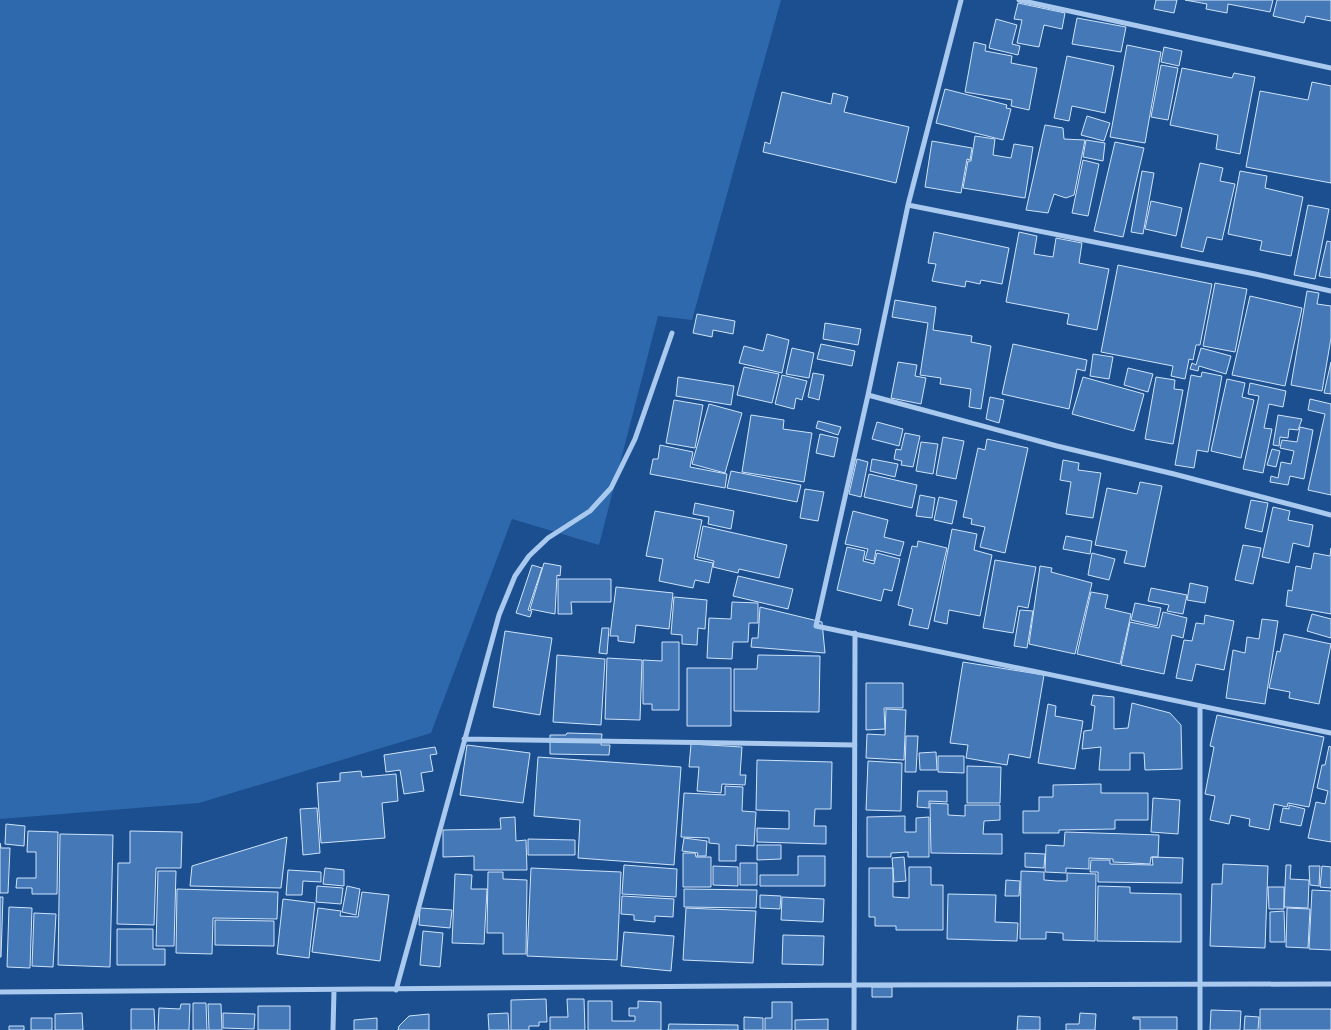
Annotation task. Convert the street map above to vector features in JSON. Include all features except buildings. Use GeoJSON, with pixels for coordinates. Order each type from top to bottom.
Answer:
{"type":"FeatureCollection","features":[{"type":"Feature","properties":{"kind":"street"},"geometry":{"type":"LineString","coordinates":[[962,0],[908,205],[816,626],[1331,733]]}},
{"type":"Feature","properties":{"kind":"street"},"geometry":{"type":"LineString","coordinates":[[1019,0],[1331,68]]}},
{"type":"Feature","properties":{"kind":"street"},"geometry":{"type":"LineString","coordinates":[[908,205],[1206,264],[1331,291]]}},
{"type":"Feature","properties":{"kind":"street"},"geometry":{"type":"LineString","coordinates":[[396,990],[499,615],[515,576],[529,556],[548,538],[590,511],[611,488],[636,439],[672,333]]}},
{"type":"Feature","properties":{"kind":"street"},"geometry":{"type":"LineString","coordinates":[[868,395],[1057,446],[1331,515]]}},
{"type":"Feature","properties":{"kind":"street"},"geometry":{"type":"LineString","coordinates":[[854,1030],[855,633]]}},
{"type":"Feature","properties":{"kind":"street"},"geometry":{"type":"LineString","coordinates":[[1200,707],[1200,1030]]}},
{"type":"Feature","properties":{"kind":"street"},"geometry":{"type":"LineString","coordinates":[[464,739],[855,745]]}},
{"type":"Feature","properties":{"kind":"street"},"geometry":{"type":"LineString","coordinates":[[0,992],[855,985],[1331,984]]}},
{"type":"Feature","properties":{"kind":"street"},"geometry":{"type":"LineString","coordinates":[[333,1030],[334,990]]}},
{"type":"Feature","properties":{"kind":"shaded area"},"geometry":{"type":"Polygon","coordinates":[[[0,0],[781,0],[692,320],[658,316],[599,545],[512,519],[431,733],[199,803],[0,819],[0,0]]]}}]}
